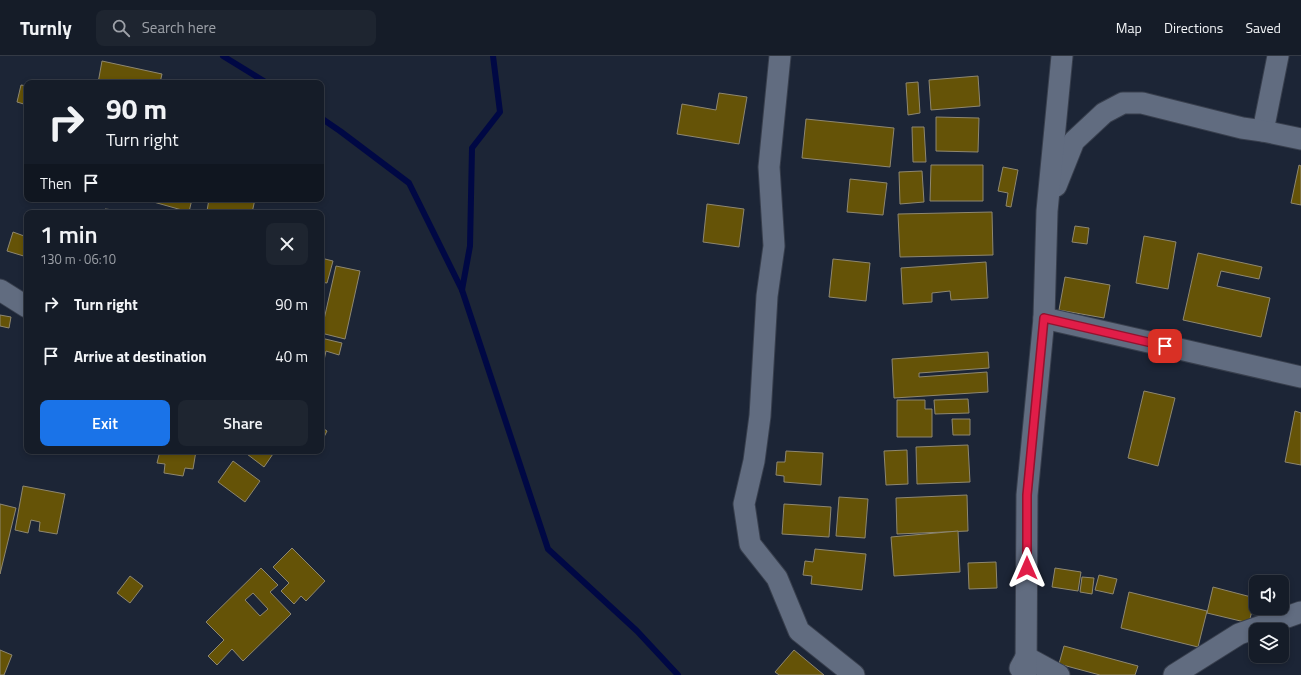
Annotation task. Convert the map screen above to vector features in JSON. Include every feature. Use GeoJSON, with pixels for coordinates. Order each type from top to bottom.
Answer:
{"type":"FeatureCollection","features":[{"type":"Feature","properties":{"kind":"street"},"geometry":{"type":"LineString","coordinates":[[780,56],[769,167],[774,246],[767,296],[760,416],[754,461],[744,504],[750,544],[777,578],[799,631],[854,675]]}},
{"type":"Feature","properties":{"kind":"street"},"geometry":{"type":"LineString","coordinates":[[1016,675],[1026,666],[1027,495],[1044,318],[1047,211],[1062,56]]}},
{"type":"Feature","properties":{"kind":"street"},"geometry":{"type":"LineString","coordinates":[[1263,131],[1276,56],[1271,56]]}},
{"type":"Feature","properties":{"kind":"street"},"geometry":{"type":"LineString","coordinates":[[1047,211],[1074,141],[1104,113],[1123,103],[1142,103],[1242,128],[1301,139]]}},
{"type":"Feature","properties":{"kind":"street"},"geometry":{"type":"LineString","coordinates":[[0,290],[24,306]]}},
{"type":"Feature","properties":{"kind":"street"},"geometry":{"type":"LineString","coordinates":[[1044,318],[1301,377]]}},
{"type":"Feature","properties":{"kind":"street"},"geometry":{"type":"LineString","coordinates":[[1174,675],[1239,634],[1301,612]]}},
{"type":"Feature","properties":{"kind":"street"},"geometry":{"type":"LineString","coordinates":[[1026,666],[1060,675]]}},
{"type":"Feature","properties":{"kind":"building"},"geometry":{"type":"Polygon","coordinates":[[[102,61],[162,74],[161,80],[99,80],[102,61]]]}},
{"type":"Feature","properties":{"kind":"building"},"geometry":{"type":"Polygon","coordinates":[[[978,76],[980,106],[931,110],[929,80],[978,76]]]}},
{"type":"Feature","properties":{"kind":"building"},"geometry":{"type":"Polygon","coordinates":[[[918,82],[920,113],[908,115],[906,83],[918,82]]]}},
{"type":"Feature","properties":{"kind":"building"},"geometry":{"type":"Polygon","coordinates":[[[21,85],[24,86],[24,104],[17,102],[21,85]]]}},
{"type":"Feature","properties":{"kind":"building"},"geometry":{"type":"Polygon","coordinates":[[[719,93],[747,97],[739,144],[677,134],[682,104],[716,110],[719,93]]]}},
{"type":"Feature","properties":{"kind":"building"},"geometry":{"type":"Polygon","coordinates":[[[936,117],[979,118],[978,152],[936,151],[936,117]]]}},
{"type":"Feature","properties":{"kind":"building"},"geometry":{"type":"Polygon","coordinates":[[[806,119],[894,128],[890,167],[802,158],[806,119]]]}},
{"type":"Feature","properties":{"kind":"building"},"geometry":{"type":"Polygon","coordinates":[[[912,127],[924,127],[926,162],[913,162],[912,127]]]}},
{"type":"Feature","properties":{"kind":"building"},"geometry":{"type":"Polygon","coordinates":[[[931,165],[983,165],[983,201],[930,201],[931,165]]]}},
{"type":"Feature","properties":{"kind":"building"},"geometry":{"type":"Polygon","coordinates":[[[1299,165],[1301,166],[1301,205],[1291,203],[1299,165]]]}},
{"type":"Feature","properties":{"kind":"building"},"geometry":{"type":"Polygon","coordinates":[[[1003,167],[1018,170],[1011,207],[1006,206],[1008,193],[998,191],[1003,167]]]}},
{"type":"Feature","properties":{"kind":"building"},"geometry":{"type":"Polygon","coordinates":[[[922,171],[924,202],[900,204],[899,172],[922,171]]]}},
{"type":"Feature","properties":{"kind":"building"},"geometry":{"type":"Polygon","coordinates":[[[850,179],[887,183],[883,215],[847,212],[850,179]]]}},
{"type":"Feature","properties":{"kind":"building"},"geometry":{"type":"Polygon","coordinates":[[[154,202],[191,202],[189,210],[182,210],[154,202]]]}},
{"type":"Feature","properties":{"kind":"building"},"geometry":{"type":"Polygon","coordinates":[[[208,202],[254,202],[253,210],[207,210],[208,202]]]}},
{"type":"Feature","properties":{"kind":"building"},"geometry":{"type":"Polygon","coordinates":[[[707,204],[744,209],[739,247],[703,242],[707,204]]]}},
{"type":"Feature","properties":{"kind":"building"},"geometry":{"type":"Polygon","coordinates":[[[992,212],[993,255],[900,257],[898,214],[992,212]]]}},
{"type":"Feature","properties":{"kind":"building"},"geometry":{"type":"Polygon","coordinates":[[[1075,226],[1089,228],[1087,244],[1072,242],[1075,226]]]}},
{"type":"Feature","properties":{"kind":"building"},"geometry":{"type":"Polygon","coordinates":[[[13,232],[24,236],[24,256],[7,251],[13,232]]]}},
{"type":"Feature","properties":{"kind":"building"},"geometry":{"type":"Polygon","coordinates":[[[1144,236],[1176,242],[1168,289],[1136,283],[1144,236]]]}},
{"type":"Feature","properties":{"kind":"building"},"geometry":{"type":"Polygon","coordinates":[[[1198,253],[1262,267],[1259,279],[1221,271],[1217,286],[1270,298],[1261,337],[1183,320],[1198,253]]]}},
{"type":"Feature","properties":{"kind":"building"},"geometry":{"type":"Polygon","coordinates":[[[324,259],[333,261],[327,283],[324,282],[324,259]]]}},
{"type":"Feature","properties":{"kind":"building"},"geometry":{"type":"Polygon","coordinates":[[[833,259],[870,263],[866,301],[829,297],[833,259]]]}},
{"type":"Feature","properties":{"kind":"building"},"geometry":{"type":"Polygon","coordinates":[[[986,262],[988,298],[951,300],[950,291],[932,293],[932,302],[903,304],[901,268],[986,262]]]}},
{"type":"Feature","properties":{"kind":"building"},"geometry":{"type":"Polygon","coordinates":[[[336,266],[360,271],[345,339],[324,334],[324,320],[336,266]]]}},
{"type":"Feature","properties":{"kind":"building"},"geometry":{"type":"Polygon","coordinates":[[[1065,277],[1110,285],[1104,318],[1059,310],[1065,277]]]}},
{"type":"Feature","properties":{"kind":"building"},"geometry":{"type":"Polygon","coordinates":[[[0,315],[11,317],[9,328],[0,326],[0,315]]]}},
{"type":"Feature","properties":{"kind":"building"},"geometry":{"type":"Polygon","coordinates":[[[324,339],[342,343],[339,355],[326,351],[324,360],[324,339]]]}},
{"type":"Feature","properties":{"kind":"building"},"geometry":{"type":"Polygon","coordinates":[[[988,352],[989,368],[919,373],[919,377],[987,372],[988,392],[894,398],[892,359],[988,352]]]}},
{"type":"Feature","properties":{"kind":"building"},"geometry":{"type":"Polygon","coordinates":[[[1144,391],[1175,398],[1158,466],[1128,458],[1144,391]]]}},
{"type":"Feature","properties":{"kind":"building"},"geometry":{"type":"Polygon","coordinates":[[[968,399],[969,413],[935,414],[934,400],[968,399]]]}},
{"type":"Feature","properties":{"kind":"building"},"geometry":{"type":"Polygon","coordinates":[[[897,400],[925,400],[925,409],[932,409],[932,437],[897,437],[897,400]]]}},
{"type":"Feature","properties":{"kind":"building"},"geometry":{"type":"Polygon","coordinates":[[[1295,411],[1301,413],[1301,465],[1285,462],[1295,411]]]}},
{"type":"Feature","properties":{"kind":"building"},"geometry":{"type":"Polygon","coordinates":[[[952,419],[970,419],[970,435],[953,435],[952,419]]]}},
{"type":"Feature","properties":{"kind":"building"},"geometry":{"type":"Polygon","coordinates":[[[324,429],[327,431],[324,437],[324,429]]]}},
{"type":"Feature","properties":{"kind":"building"},"geometry":{"type":"Polygon","coordinates":[[[968,445],[970,482],[917,484],[916,447],[968,445]]]}},
{"type":"Feature","properties":{"kind":"building"},"geometry":{"type":"Polygon","coordinates":[[[907,450],[908,484],[886,485],[884,451],[907,450]]]}},
{"type":"Feature","properties":{"kind":"building"},"geometry":{"type":"Polygon","coordinates":[[[786,451],[823,453],[821,485],[784,482],[784,476],[776,475],[777,462],[785,462],[786,451]]]}},
{"type":"Feature","properties":{"kind":"building"},"geometry":{"type":"Polygon","coordinates":[[[159,454],[196,454],[193,469],[185,468],[183,476],[164,473],[165,464],[157,463],[159,454]]]}},
{"type":"Feature","properties":{"kind":"building"},"geometry":{"type":"Polygon","coordinates":[[[247,454],[273,454],[264,467],[247,454]]]}},
{"type":"Feature","properties":{"kind":"building"},"geometry":{"type":"Polygon","coordinates":[[[233,461],[260,481],[245,502],[218,482],[233,461]]]}},
{"type":"Feature","properties":{"kind":"building"},"geometry":{"type":"Polygon","coordinates":[[[23,486],[65,494],[57,534],[39,531],[40,522],[31,520],[28,533],[15,530],[23,486]]]}},
{"type":"Feature","properties":{"kind":"building"},"geometry":{"type":"Polygon","coordinates":[[[967,495],[968,531],[897,534],[896,498],[967,495]]]}},
{"type":"Feature","properties":{"kind":"building"},"geometry":{"type":"Polygon","coordinates":[[[839,497],[868,499],[865,538],[836,536],[839,497]]]}},
{"type":"Feature","properties":{"kind":"building"},"geometry":{"type":"Polygon","coordinates":[[[0,504],[16,508],[0,574],[0,504]]]}},
{"type":"Feature","properties":{"kind":"building"},"geometry":{"type":"Polygon","coordinates":[[[784,504],[831,507],[829,537],[782,534],[784,504]]]}},
{"type":"Feature","properties":{"kind":"building"},"geometry":{"type":"Polygon","coordinates":[[[958,531],[960,572],[894,576],[891,537],[958,531]]]}},
{"type":"Feature","properties":{"kind":"building"},"geometry":{"type":"Polygon","coordinates":[[[292,548],[325,581],[306,601],[301,596],[294,604],[281,591],[289,583],[273,567],[292,548]]]}},
{"type":"Feature","properties":{"kind":"building"},"geometry":{"type":"Polygon","coordinates":[[[815,549],[866,554],[862,590],[811,584],[812,576],[803,575],[805,561],[813,562],[815,549]]]}},
{"type":"Feature","properties":{"kind":"building"},"geometry":{"type":"Polygon","coordinates":[[[996,562],[997,588],[969,589],[968,563],[996,562]]]}},
{"type":"Feature","properties":{"kind":"building"},"geometry":{"type":"Polygon","coordinates":[[[261,568],[278,585],[270,592],[291,614],[243,661],[232,649],[217,665],[208,656],[224,640],[206,622],[261,568]],[[253,593],[245,600],[260,616],[268,609],[253,593]]]}},
{"type":"Feature","properties":{"kind":"building"},"geometry":{"type":"Polygon","coordinates":[[[1055,568],[1081,572],[1078,591],[1052,587],[1055,568]]]}},
{"type":"Feature","properties":{"kind":"building"},"geometry":{"type":"Polygon","coordinates":[[[1099,575],[1117,579],[1113,594],[1095,590],[1099,575]]]}},
{"type":"Feature","properties":{"kind":"building"},"geometry":{"type":"Polygon","coordinates":[[[130,576],[143,586],[130,603],[117,593],[130,576]]]}},
{"type":"Feature","properties":{"kind":"building"},"geometry":{"type":"Polygon","coordinates":[[[1082,577],[1094,578],[1092,594],[1080,592],[1082,577]]]}},
{"type":"Feature","properties":{"kind":"building"},"geometry":{"type":"Polygon","coordinates":[[[1213,587],[1249,596],[1249,615],[1251,615],[1249,623],[1207,613],[1213,587]]]}},
{"type":"Feature","properties":{"kind":"building"},"geometry":{"type":"Polygon","coordinates":[[[1129,592],[1207,611],[1198,647],[1121,628],[1129,592]]]}},
{"type":"Feature","properties":{"kind":"building"},"geometry":{"type":"Polygon","coordinates":[[[1064,646],[1138,666],[1135,675],[1100,675],[1059,664],[1064,646]]]}},
{"type":"Feature","properties":{"kind":"building"},"geometry":{"type":"Polygon","coordinates":[[[0,650],[12,655],[4,675],[0,675],[0,650]]]}},
{"type":"Feature","properties":{"kind":"building"},"geometry":{"type":"Polygon","coordinates":[[[794,650],[824,675],[779,675],[775,672],[794,650]]]}},
{"type":"Feature","properties":{"kind":"waterway"},"geometry":{"type":"LineString","coordinates":[[223,56],[262,80]]}},
{"type":"Feature","properties":{"kind":"waterway"},"geometry":{"type":"LineString","coordinates":[[462,290],[470,246],[472,148],[500,112],[493,56]]}},
{"type":"Feature","properties":{"kind":"waterway"},"geometry":{"type":"LineString","coordinates":[[324,120],[409,183],[462,290],[548,549],[637,631],[678,675]]}},
{"type":"Feature","properties":{"kind":"route"},"geometry":{"type":"LineString","coordinates":[[1027,568],[1027,495],[1044,318],[1165,346]]}}]}
